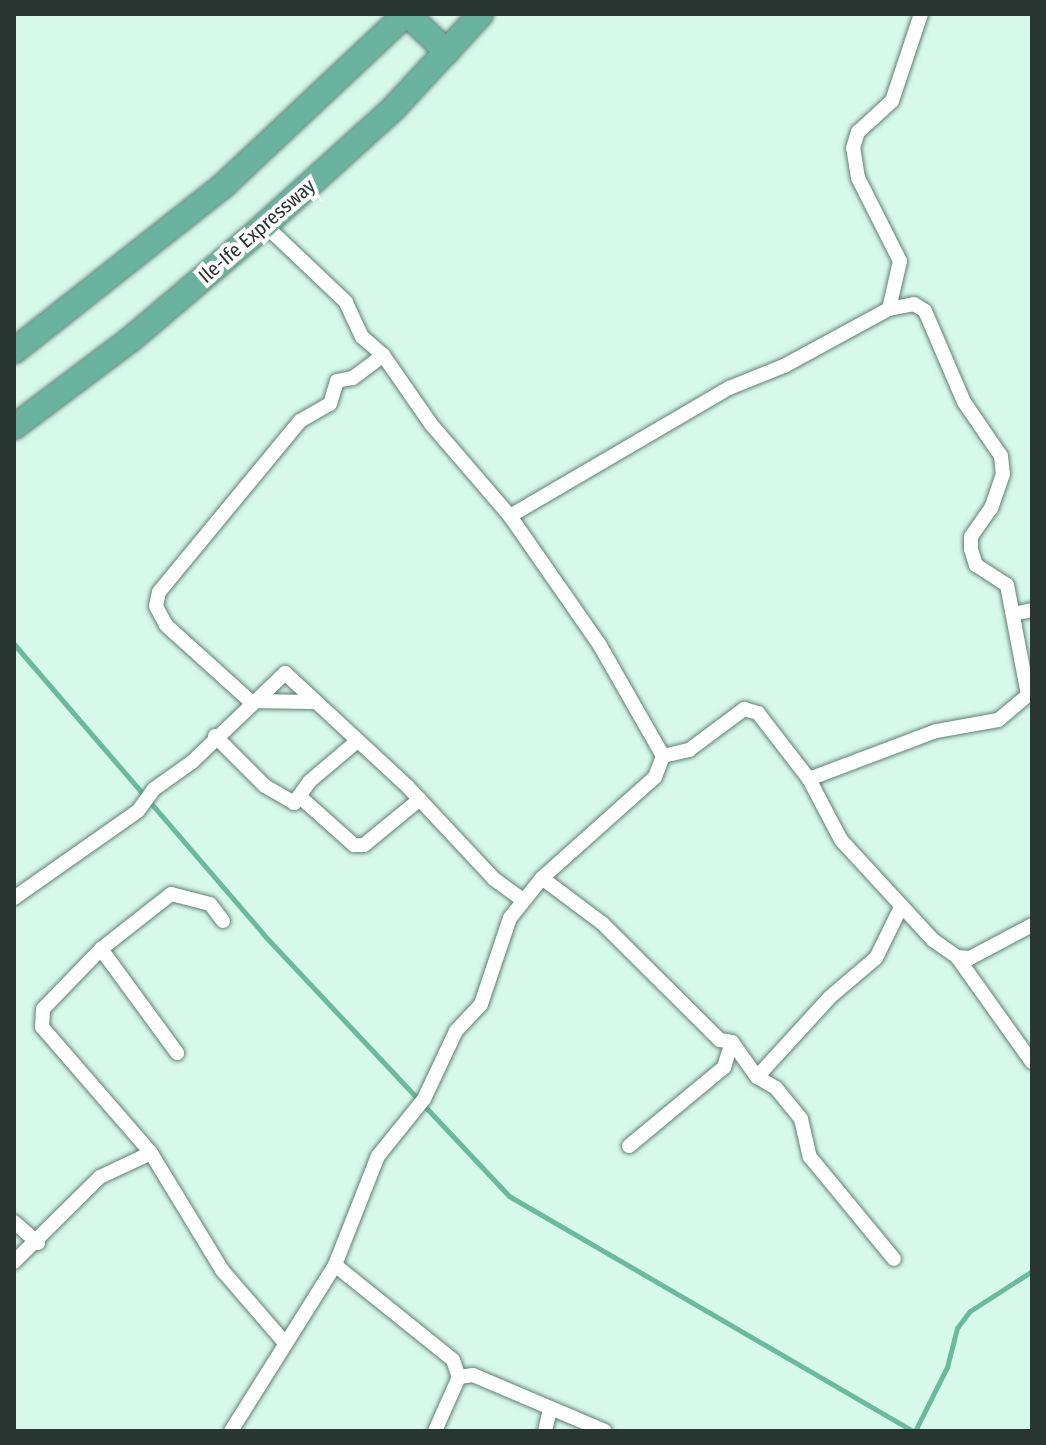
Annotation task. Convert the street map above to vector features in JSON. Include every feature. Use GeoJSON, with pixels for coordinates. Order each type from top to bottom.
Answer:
{"type":"FeatureCollection","features":[{"type":"Feature","properties":{"kind":"highway"},"geometry":{"type":"LineString","coordinates":[[14,351],[224,185],[406,14],[447,52]]}},
{"type":"Feature","properties":{"kind":"highway","name":"Ile-Ife Expressway"},"geometry":{"type":"LineString","coordinates":[[14,427],[130,340],[265,225],[447,52],[481,14]]}},
{"type":"Feature","properties":{"kind":"street"},"geometry":{"type":"LineString","coordinates":[[889,309],[900,261],[858,178],[853,148],[858,132],[892,101],[921,14]]}},
{"type":"Feature","properties":{"kind":"street"},"geometry":{"type":"LineString","coordinates":[[265,225],[346,302],[362,337],[383,355],[431,424],[510,516],[599,644],[663,756]]}},
{"type":"Feature","properties":{"kind":"street"},"geometry":{"type":"LineString","coordinates":[[510,516],[729,388],[784,366],[889,309],[914,304],[925,311],[964,402],[1001,456],[1003,474],[991,508],[971,537],[971,549],[976,565],[1007,585],[1028,651],[1030,696],[998,720],[936,731],[809,779]]}},
{"type":"Feature","properties":{"kind":"street"},"geometry":{"type":"LineString","coordinates":[[313,702],[250,701],[166,625],[156,606],[159,592],[300,421],[330,404],[337,381],[353,378],[383,355]]}},
{"type":"Feature","properties":{"kind":"street"},"geometry":{"type":"LineString","coordinates":[[1014,614],[1032,610]]}},
{"type":"Feature","properties":{"kind":"street"},"geometry":{"type":"LineString","coordinates":[[14,898],[138,811],[250,701],[285,673],[355,743],[420,799],[494,879],[524,901]]}},
{"type":"Feature","properties":{"kind":"street"},"geometry":{"type":"LineString","coordinates":[[663,756],[689,750],[744,709],[768,722],[809,779],[841,840],[901,907],[957,957],[1032,1062]]}},
{"type":"Feature","properties":{"kind":"street"},"geometry":{"type":"LineString","coordinates":[[215,736],[284,802],[294,803],[355,743]]}},
{"type":"Feature","properties":{"kind":"street"},"geometry":{"type":"LineString","coordinates":[[231,1431],[335,1265],[369,1173],[424,1099],[456,1031],[481,1004],[498,942],[524,901],[542,878],[655,777],[663,756]]}},
{"type":"Feature","properties":{"kind":"street"},"geometry":{"type":"LineString","coordinates":[[299,796],[354,845],[364,845],[420,799]]}},
{"type":"Feature","properties":{"kind":"street"},"geometry":{"type":"LineString","coordinates":[[542,878],[602,923],[720,1040],[732,1042],[757,1077],[776,1088],[801,1119],[810,1157],[894,1259]]}},
{"type":"Feature","properties":{"kind":"street"},"geometry":{"type":"LineString","coordinates":[[223,921],[210,904],[171,894],[101,949],[43,1009],[42,1027],[151,1153],[222,1270],[285,1343]]}},
{"type":"Feature","properties":{"kind":"street"},"geometry":{"type":"LineString","coordinates":[[757,1077],[830,997],[876,958],[901,907]]}},
{"type":"Feature","properties":{"kind":"street"},"geometry":{"type":"LineString","coordinates":[[957,957],[970,958],[1032,925]]}},
{"type":"Feature","properties":{"kind":"street"},"geometry":{"type":"LineString","coordinates":[[101,949],[177,1053]]}},
{"type":"Feature","properties":{"kind":"street"},"geometry":{"type":"LineString","coordinates":[[629,1146],[724,1067],[732,1042]]}},
{"type":"Feature","properties":{"kind":"street"},"geometry":{"type":"LineString","coordinates":[[14,1262],[38,1243],[100,1177],[151,1153]]}},
{"type":"Feature","properties":{"kind":"street"},"geometry":{"type":"LineString","coordinates":[[14,1222],[38,1243]]}},
{"type":"Feature","properties":{"kind":"street"},"geometry":{"type":"LineString","coordinates":[[335,1265],[453,1360],[459,1377],[435,1431]]}},
{"type":"Feature","properties":{"kind":"street"},"geometry":{"type":"LineString","coordinates":[[459,1377],[473,1375],[605,1431]]}},
{"type":"Feature","properties":{"kind":"street"},"geometry":{"type":"LineString","coordinates":[[545,1431],[550,1410]]}},
{"type":"Feature","properties":{"kind":"waterway"},"geometry":{"type":"LineString","coordinates":[[14,644],[263,934],[509,1196],[912,1431]]}},
{"type":"Feature","properties":{"kind":"waterway"},"geometry":{"type":"LineString","coordinates":[[915,1431],[947,1367],[957,1328],[970,1311],[1032,1271]]}}]}
